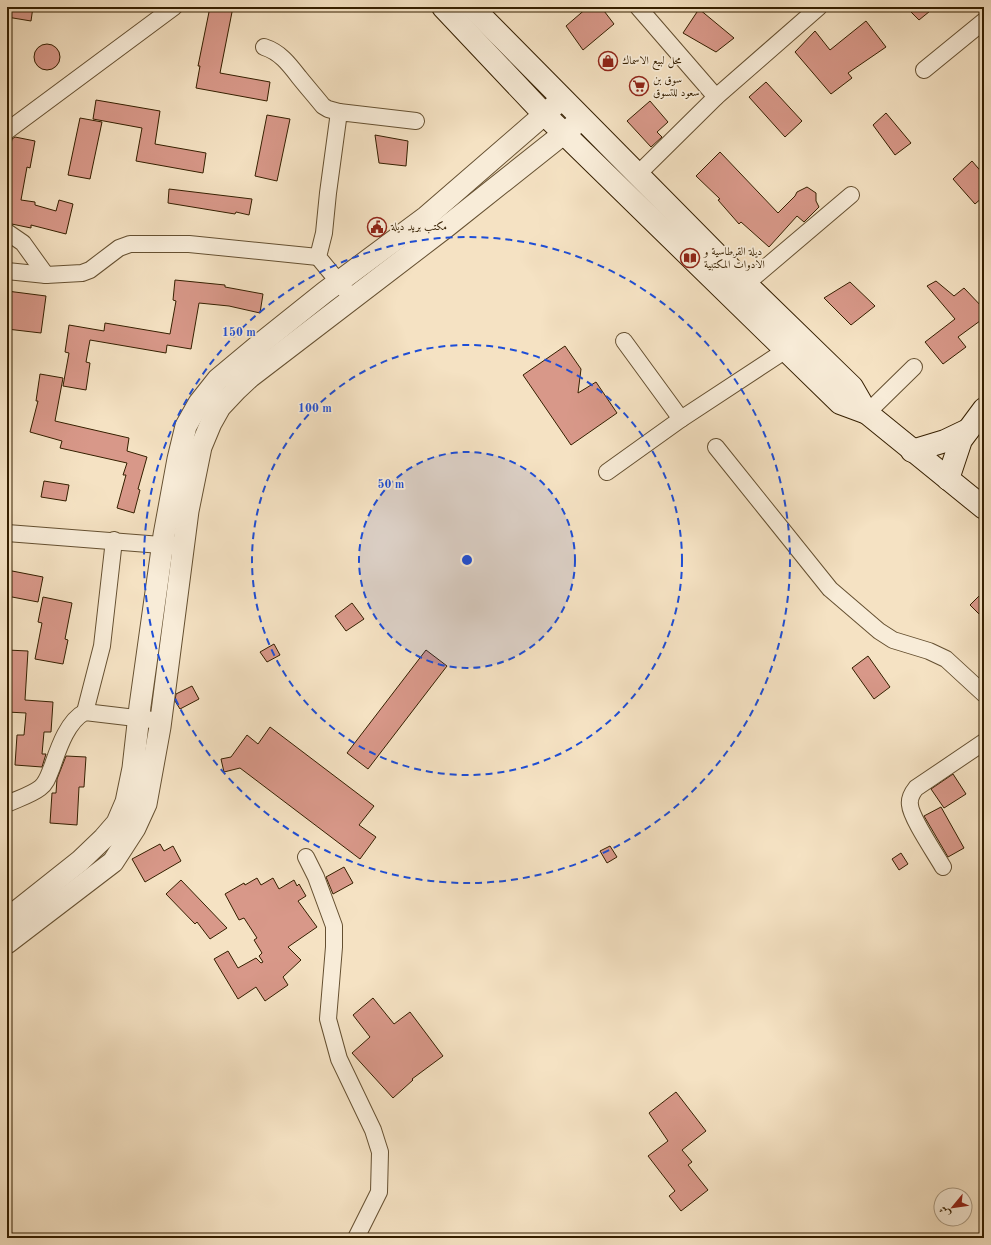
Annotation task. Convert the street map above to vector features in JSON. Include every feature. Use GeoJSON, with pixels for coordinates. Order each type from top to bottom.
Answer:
{"type":"FeatureCollection","features":[{"type":"Feature","properties":{"kind":"main road"},"geometry":{"type":"LineString","coordinates":[[443,7],[564,134],[840,402],[867,413],[984,508]]}},
{"type":"Feature","properties":{"kind":"main road"},"geometry":{"type":"LineString","coordinates":[[477,8],[562,99],[746,284],[852,387],[867,413]]}},
{"type":"Feature","properties":{"kind":"main road"},"geometry":{"type":"LineString","coordinates":[[948,479],[956,451],[968,430],[984,409]]}},
{"type":"Feature","properties":{"kind":"main road"},"geometry":{"type":"LineString","coordinates":[[912,450],[945,441],[968,430]]}},
{"type":"Feature","properties":{"kind":"street"},"geometry":{"type":"LineString","coordinates":[[7,131],[174,7]]}},
{"type":"Feature","properties":{"kind":"street"},"geometry":{"type":"LineString","coordinates":[[638,7],[716,97]]}},
{"type":"Feature","properties":{"kind":"street"},"geometry":{"type":"LineString","coordinates":[[638,175],[716,97],[819,7]]}},
{"type":"Feature","properties":{"kind":"street"},"geometry":{"type":"LineString","coordinates":[[924,70],[984,21]]}},
{"type":"Feature","properties":{"kind":"street"},"geometry":{"type":"LineString","coordinates":[[264,47],[269,48],[282,56],[323,106],[328,109],[340,112],[416,121]]}},
{"type":"Feature","properties":{"kind":"street"},"geometry":{"type":"LineString","coordinates":[[7,919],[80,861],[104,838],[117,822],[126,802],[163,544],[178,459],[186,426],[199,403],[218,380],[260,344],[339,282],[426,217],[562,99]]}},
{"type":"Feature","properties":{"kind":"street"},"geometry":{"type":"LineString","coordinates":[[318,257],[324,233],[328,192],[340,112]]}},
{"type":"Feature","properties":{"kind":"street"},"geometry":{"type":"LineString","coordinates":[[7,943],[113,862],[135,828],[146,804],[161,721],[188,511],[201,446],[220,407],[250,377],[582,119]]}},
{"type":"Feature","properties":{"kind":"street"},"geometry":{"type":"LineString","coordinates":[[746,284],[851,195]]}},
{"type":"Feature","properties":{"kind":"street"},"geometry":{"type":"LineString","coordinates":[[7,232],[23,243],[46,275]]}},
{"type":"Feature","properties":{"kind":"street"},"geometry":{"type":"LineString","coordinates":[[7,271],[46,275],[82,273],[90,270],[119,248],[130,244],[189,244],[318,257],[352,299]]}},
{"type":"Feature","properties":{"kind":"street"},"geometry":{"type":"LineString","coordinates":[[624,340],[681,419]]}},
{"type":"Feature","properties":{"kind":"street"},"geometry":{"type":"LineString","coordinates":[[607,472],[681,419],[786,350]]}},
{"type":"Feature","properties":{"kind":"street"},"geometry":{"type":"LineString","coordinates":[[867,413],[914,367]]}},
{"type":"Feature","properties":{"kind":"street"},"geometry":{"type":"LineString","coordinates":[[716,447],[830,590],[879,631],[893,640],[929,651],[946,659],[984,694]]}},
{"type":"Feature","properties":{"kind":"street"},"geometry":{"type":"LineString","coordinates":[[7,533],[114,540],[184,547]]}},
{"type":"Feature","properties":{"kind":"street"},"geometry":{"type":"LineString","coordinates":[[84,712],[102,646],[114,540]]}},
{"type":"Feature","properties":{"kind":"street"},"geometry":{"type":"LineString","coordinates":[[7,804],[41,788],[48,778],[58,751],[70,726],[79,715],[84,712],[161,721]]}},
{"type":"Feature","properties":{"kind":"street"},"geometry":{"type":"LineString","coordinates":[[943,867],[914,816],[910,807],[911,797],[916,788],[984,742]]}},
{"type":"Feature","properties":{"kind":"street"},"geometry":{"type":"LineString","coordinates":[[306,857],[316,877],[334,926],[334,947],[328,1019],[339,1059],[373,1130],[380,1152],[379,1192],[356,1238]]}},
{"type":"Feature","properties":{"kind":"building"},"geometry":{"type":"Polygon","coordinates":[[[7,7],[33,7],[31,21],[7,17],[7,7]]]}},
{"type":"Feature","properties":{"kind":"building"},"geometry":{"type":"Polygon","coordinates":[[[210,7],[233,7],[220,73],[270,82],[267,101],[196,88],[200,66],[198,66],[210,7]]]}},
{"type":"Feature","properties":{"kind":"building"},"geometry":{"type":"Polygon","coordinates":[[[588,7],[601,7],[614,24],[583,50],[566,26],[588,7]]]}},
{"type":"Feature","properties":{"kind":"building"},"geometry":{"type":"Polygon","coordinates":[[[906,7],[935,7],[919,20],[906,7]]]}},
{"type":"Feature","properties":{"kind":"building"},"geometry":{"type":"Polygon","coordinates":[[[699,9],[734,38],[716,52],[683,33],[699,9]]]}},
{"type":"Feature","properties":{"kind":"building"},"geometry":{"type":"Polygon","coordinates":[[[866,21],[886,47],[848,73],[852,78],[831,94],[795,52],[815,31],[830,50],[866,21]]]}},
{"type":"Feature","properties":{"kind":"building"},"geometry":{"type":"Polygon","coordinates":[[[47,44],[56,48],[60,57],[56,66],[47,70],[38,66],[34,57],[38,48],[47,44]]]}},
{"type":"Feature","properties":{"kind":"building"},"geometry":{"type":"Polygon","coordinates":[[[766,82],[802,121],[785,137],[749,97],[766,82]]]}},
{"type":"Feature","properties":{"kind":"building"},"geometry":{"type":"Polygon","coordinates":[[[96,100],[160,111],[155,144],[206,153],[203,173],[136,161],[142,128],[93,119],[96,100]]]}},
{"type":"Feature","properties":{"kind":"building"},"geometry":{"type":"Polygon","coordinates":[[[650,101],[668,122],[657,132],[662,137],[651,147],[627,121],[650,101]]]}},
{"type":"Feature","properties":{"kind":"building"},"geometry":{"type":"Polygon","coordinates":[[[886,113],[911,143],[895,155],[873,125],[886,113]]]}},
{"type":"Feature","properties":{"kind":"building"},"geometry":{"type":"Polygon","coordinates":[[[267,115],[290,119],[277,181],[255,176],[267,115]]]}},
{"type":"Feature","properties":{"kind":"building"},"geometry":{"type":"Polygon","coordinates":[[[80,118],[102,122],[90,179],[68,175],[80,118]]]}},
{"type":"Feature","properties":{"kind":"building"},"geometry":{"type":"Polygon","coordinates":[[[375,135],[408,141],[406,166],[379,163],[375,135]]]}},
{"type":"Feature","properties":{"kind":"building"},"geometry":{"type":"Polygon","coordinates":[[[15,137],[35,141],[30,168],[27,167],[21,200],[35,202],[35,205],[56,211],[59,200],[73,204],[66,234],[31,225],[31,228],[7,223],[7,167],[12,139],[15,137]]]}},
{"type":"Feature","properties":{"kind":"building"},"geometry":{"type":"Polygon","coordinates":[[[720,152],[778,213],[795,196],[797,192],[807,187],[816,193],[816,201],[819,207],[804,222],[797,216],[769,247],[741,222],[739,224],[718,200],[720,199],[696,176],[720,152]]]}},
{"type":"Feature","properties":{"kind":"building"},"geometry":{"type":"Polygon","coordinates":[[[972,161],[984,175],[984,196],[975,204],[953,179],[972,161]]]}},
{"type":"Feature","properties":{"kind":"building"},"geometry":{"type":"Polygon","coordinates":[[[169,189],[252,199],[249,215],[168,203],[169,189]]]}},
{"type":"Feature","properties":{"kind":"building"},"geometry":{"type":"Polygon","coordinates":[[[175,280],[225,285],[225,287],[263,294],[260,313],[229,306],[199,303],[191,349],[167,345],[166,353],[90,340],[86,362],[90,363],[86,390],[63,386],[69,353],[65,352],[69,325],[104,331],[105,323],[170,334],[176,301],[173,300],[175,280]]]}},
{"type":"Feature","properties":{"kind":"building"},"geometry":{"type":"Polygon","coordinates":[[[936,281],[954,296],[964,288],[984,309],[984,318],[958,337],[966,347],[943,364],[925,342],[955,319],[927,286],[936,281]]]}},
{"type":"Feature","properties":{"kind":"building"},"geometry":{"type":"Polygon","coordinates":[[[850,282],[875,306],[851,325],[824,298],[850,282]]]}},
{"type":"Feature","properties":{"kind":"building"},"geometry":{"type":"Polygon","coordinates":[[[7,291],[46,296],[41,333],[7,329],[7,291]]]}},
{"type":"Feature","properties":{"kind":"building"},"geometry":{"type":"Polygon","coordinates":[[[565,346],[581,369],[578,393],[596,382],[617,413],[571,445],[523,375],[565,346]]]}},
{"type":"Feature","properties":{"kind":"building"},"geometry":{"type":"Polygon","coordinates":[[[40,374],[63,378],[55,421],[129,438],[127,451],[147,457],[138,489],[140,490],[134,513],[117,508],[126,475],[123,475],[127,463],[60,448],[62,441],[30,432],[38,401],[36,401],[40,374]]]}},
{"type":"Feature","properties":{"kind":"building"},"geometry":{"type":"Polygon","coordinates":[[[44,481],[69,485],[66,501],[41,497],[44,481]]]}},
{"type":"Feature","properties":{"kind":"building"},"geometry":{"type":"Polygon","coordinates":[[[7,570],[43,577],[38,602],[7,596],[7,570]]]}},
{"type":"Feature","properties":{"kind":"building"},"geometry":{"type":"Polygon","coordinates":[[[984,591],[984,619],[970,605],[984,591]]]}},
{"type":"Feature","properties":{"kind":"building"},"geometry":{"type":"Polygon","coordinates":[[[43,597],[72,603],[65,639],[68,640],[63,664],[35,659],[42,623],[38,622],[43,597]]]}},
{"type":"Feature","properties":{"kind":"building"},"geometry":{"type":"Polygon","coordinates":[[[352,603],[364,619],[346,631],[335,616],[352,603]]]}},
{"type":"Feature","properties":{"kind":"building"},"geometry":{"type":"Polygon","coordinates":[[[274,644],[280,655],[267,662],[260,652],[274,644]]]}},
{"type":"Feature","properties":{"kind":"building"},"geometry":{"type":"Polygon","coordinates":[[[7,650],[28,651],[25,700],[53,702],[51,732],[44,732],[42,754],[46,754],[42,767],[15,765],[17,735],[24,735],[26,713],[7,712],[7,650]]]}},
{"type":"Feature","properties":{"kind":"building"},"geometry":{"type":"Polygon","coordinates":[[[426,650],[447,666],[368,769],[347,753],[426,650]]]}},
{"type":"Feature","properties":{"kind":"building"},"geometry":{"type":"Polygon","coordinates":[[[868,656],[890,687],[874,699],[852,668],[868,656]]]}},
{"type":"Feature","properties":{"kind":"building"},"geometry":{"type":"Polygon","coordinates":[[[192,686],[199,699],[180,709],[175,701],[176,694],[192,686]]]}},
{"type":"Feature","properties":{"kind":"building"},"geometry":{"type":"Polygon","coordinates":[[[270,727],[374,806],[359,825],[376,837],[360,859],[240,768],[224,772],[221,759],[231,757],[247,735],[258,744],[270,727]]]}},
{"type":"Feature","properties":{"kind":"building"},"geometry":{"type":"Polygon","coordinates":[[[66,756],[86,757],[84,787],[79,787],[77,825],[50,823],[52,793],[56,793],[57,779],[66,756]]]}},
{"type":"Feature","properties":{"kind":"building"},"geometry":{"type":"Polygon","coordinates":[[[953,774],[966,794],[944,808],[931,789],[953,774]]]}},
{"type":"Feature","properties":{"kind":"building"},"geometry":{"type":"Polygon","coordinates":[[[941,807],[964,848],[948,857],[924,816],[941,807]]]}},
{"type":"Feature","properties":{"kind":"building"},"geometry":{"type":"Polygon","coordinates":[[[160,844],[164,851],[173,846],[181,861],[145,882],[132,859],[160,844]]]}},
{"type":"Feature","properties":{"kind":"building"},"geometry":{"type":"Polygon","coordinates":[[[610,846],[617,857],[607,863],[600,851],[610,846]]]}},
{"type":"Feature","properties":{"kind":"building"},"geometry":{"type":"Polygon","coordinates":[[[901,853],[908,864],[899,870],[892,859],[901,853]]]}},
{"type":"Feature","properties":{"kind":"building"},"geometry":{"type":"Polygon","coordinates":[[[344,867],[353,883],[333,894],[326,877],[344,867]]]}},
{"type":"Feature","properties":{"kind":"building"},"geometry":{"type":"Polygon","coordinates":[[[257,878],[261,885],[273,878],[279,889],[294,880],[297,886],[299,884],[306,896],[298,901],[317,927],[288,947],[301,960],[283,977],[288,985],[265,1001],[256,987],[238,999],[214,959],[228,951],[238,968],[256,958],[261,963],[263,962],[259,956],[262,953],[254,940],[257,938],[244,918],[239,920],[225,894],[244,883],[245,885],[257,878]]]}},
{"type":"Feature","properties":{"kind":"building"},"geometry":{"type":"Polygon","coordinates":[[[181,880],[227,928],[210,939],[197,922],[195,924],[166,894],[181,880]]]}},
{"type":"Feature","properties":{"kind":"building"},"geometry":{"type":"Polygon","coordinates":[[[373,998],[394,1024],[410,1012],[443,1056],[412,1079],[413,1080],[393,1098],[352,1053],[370,1037],[353,1015],[373,998]]]}},
{"type":"Feature","properties":{"kind":"building"},"geometry":{"type":"Polygon","coordinates":[[[676,1092],[706,1131],[682,1150],[692,1162],[688,1165],[708,1190],[681,1211],[669,1196],[675,1191],[648,1156],[668,1141],[649,1113],[676,1092]]]}},
{"type":"Feature","properties":{"kind":"place","name":"محل لبيع الاسماك"},"geometry":{"type":"Point","coordinates":[608,61]}},
{"type":"Feature","properties":{"kind":"place","name":"سوق بن سعود للتسوق"},"geometry":{"type":"Point","coordinates":[639,86]}},
{"type":"Feature","properties":{"kind":"place","name":"مكتب بريد ديلة"},"geometry":{"type":"Point","coordinates":[377,227]}},
{"type":"Feature","properties":{"kind":"place","name":"ديلة القرطاسية و الادوات المكتبية"},"geometry":{"type":"Point","coordinates":[690,258]}}]}
